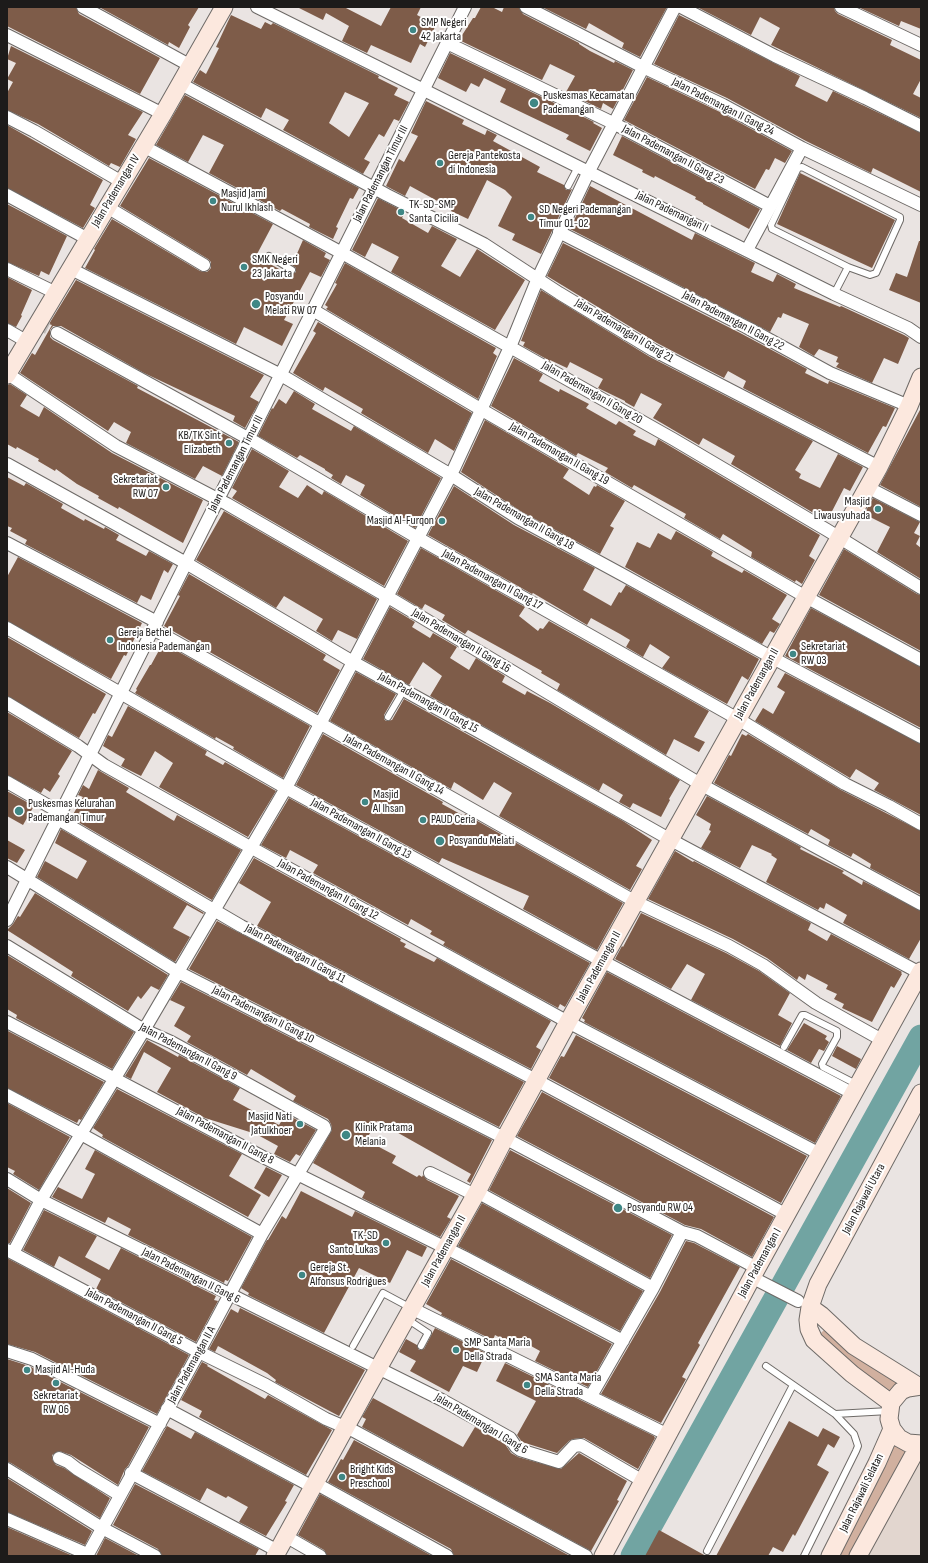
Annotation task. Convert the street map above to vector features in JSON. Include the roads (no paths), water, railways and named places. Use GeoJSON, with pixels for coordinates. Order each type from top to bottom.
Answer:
{"type":"FeatureCollection","features":[{"type":"Feature","properties":{"kind":"street"},"geometry":{"type":"LineString","coordinates":[[83,7],[191,66]]}},
{"type":"Feature","properties":{"kind":"street","name":"Jalan Pademangan IV"},"geometry":{"type":"LineString","coordinates":[[7,374],[181,84],[224,7]]}},
{"type":"Feature","properties":{"kind":"street"},"geometry":{"type":"LineString","coordinates":[[257,7],[583,169]]}},
{"type":"Feature","properties":{"kind":"street","name":"Jalan Pademangan Timur III"},"geometry":{"type":"LineString","coordinates":[[7,920],[281,375],[313,310],[321,289],[342,253],[465,7]]}},
{"type":"Feature","properties":{"kind":"street","name":"Jalan Pademangan II Gang 24"},"geometry":{"type":"LineString","coordinates":[[526,7],[643,67],[723,105],[802,148],[921,205]]}},
{"type":"Feature","properties":{"kind":"street"},"geometry":{"type":"LineString","coordinates":[[10,1252],[144,1030],[286,788],[354,662],[451,475],[482,410],[559,232],[583,169],[615,124],[643,67],[676,7]]}},
{"type":"Feature","properties":{"kind":"street"},"geometry":{"type":"LineString","coordinates":[[681,7],[775,56],[921,126]]}},
{"type":"Feature","properties":{"kind":"street"},"geometry":{"type":"LineString","coordinates":[[841,7],[921,45]]}},
{"type":"Feature","properties":{"kind":"street"},"geometry":{"type":"LineString","coordinates":[[7,35],[163,114]]}},
{"type":"Feature","properties":{"kind":"street","name":"Jalan Pademangan II Gang 23"},"geometry":{"type":"LineString","coordinates":[[447,43],[615,124],[770,206]]}},
{"type":"Feature","properties":{"kind":"street","name":"Jalan Pademangan II Gang 21"},"geometry":{"type":"LineString","coordinates":[[181,84],[374,188],[484,244],[653,350],[879,467]]}},
{"type":"Feature","properties":{"kind":"street"},"geometry":{"type":"LineString","coordinates":[[7,117],[122,182]]}},
{"type":"Feature","properties":{"kind":"street","name":"Jalan Pademangan II Gang 20"},"geometry":{"type":"LineString","coordinates":[[143,146],[342,253],[674,439],[921,588]]}},
{"type":"Feature","properties":{"kind":"street"},"geometry":{"type":"LineString","coordinates":[[747,250],[802,148]]}},
{"type":"Feature","properties":{"kind":"street","name":"Jalan Pademangan II"},"geometry":{"type":"LineString","coordinates":[[583,169],[747,250],[836,291],[908,328],[921,337]]}},
{"type":"Feature","properties":{"kind":"street"},"geometry":{"type":"LineString","coordinates":[[7,196],[88,239]]}},
{"type":"Feature","properties":{"kind":"street"},"geometry":{"type":"LineString","coordinates":[[107,208],[204,265]]}},
{"type":"Feature","properties":{"kind":"street","name":"Jalan Pademangan II Gang 22"},"geometry":{"type":"LineString","coordinates":[[559,232],[739,324],[830,373],[909,406]]}},
{"type":"Feature","properties":{"kind":"street"},"geometry":{"type":"LineString","coordinates":[[7,269],[56,293]]}},
{"type":"Feature","properties":{"kind":"street","name":"Jalan Pademangan II Gang 18"},"geometry":{"type":"LineString","coordinates":[[71,269],[281,375],[451,475],[518,518],[617,571],[771,658],[921,737]]}},
{"type":"Feature","properties":{"kind":"street","name":"Jalan Pademangan II Gang 19"},"geometry":{"type":"LineString","coordinates":[[313,310],[482,410],[806,596],[921,660]]}},
{"type":"Feature","properties":{"kind":"street"},"geometry":{"type":"LineString","coordinates":[[7,330],[26,341]]}},
{"type":"Feature","properties":{"kind":"street","name":"Jalan Pademangan II Gang 17"},"geometry":{"type":"LineString","coordinates":[[57,333],[249,439],[418,538],[738,719],[841,782],[921,824]]}},
{"type":"Feature","properties":{"kind":"street","name":"Jalan Pademangan II Gang 16"},"geometry":{"type":"LineString","coordinates":[[7,374],[116,446],[218,500],[388,597],[697,782],[921,904]]}},
{"type":"Feature","properties":{"kind":"street","name":"Jalan Pademangan II"},"geometry":{"type":"LineString","coordinates":[[280,1548],[378,1368],[476,1193],[504,1138],[568,1022],[671,840],[697,782],[738,719],[879,467],[909,406],[921,376]]}},
{"type":"Feature","properties":{"kind":"street","name":"Jalan Pademangan II Gang 15"},"geometry":{"type":"LineString","coordinates":[[7,464],[186,563],[354,662],[671,840],[920,972]]}},
{"type":"Feature","properties":{"kind":"street"},"geometry":{"type":"LineString","coordinates":[[867,487],[921,515]]}},
{"type":"Feature","properties":{"kind":"street","name":"Jalan Pademangan II Gang 14"},"geometry":{"type":"LineString","coordinates":[[7,543],[155,626],[320,723],[636,902],[729,946],[763,965],[800,993],[882,1040]]}},
{"type":"Feature","properties":{"kind":"street","name":"Jalan Pademangan II Gang 13"},"geometry":{"type":"LineString","coordinates":[[7,628],[286,788],[602,961],[855,1089]]}},
{"type":"Feature","properties":{"kind":"street","name":"Jalan Pademangan II Gang 12"},"geometry":{"type":"LineString","coordinates":[[7,703],[90,754],[104,765],[250,847],[568,1022],[820,1154]]}},
{"type":"Feature","properties":{"kind":"street","name":"Jalan Pademangan II Gang 11"},"geometry":{"type":"LineString","coordinates":[[7,782],[214,911],[536,1080],[787,1215]]}},
{"type":"Feature","properties":{"kind":"street","name":"Jalan Pademangan II Gang 10"},"geometry":{"type":"LineString","coordinates":[[7,867],[178,972],[504,1138],[682,1232],[696,1236],[758,1277],[801,1303]]}},
{"type":"Feature","properties":{"kind":"street","name":"Jalan Pademangan II Gang 9"},"geometry":{"type":"LineString","coordinates":[[7,946],[144,1030],[171,1042],[324,1126],[325,1129],[297,1173]]}},
{"type":"Feature","properties":{"kind":"street","name":"Jalan Pademangan I"},"geometry":{"type":"LineString","coordinates":[[602,1556],[668,1435],[758,1277],[787,1215],[920,972]]}},
{"type":"Feature","properties":{"kind":"street","name":"Jalan Pademangan II Gang 8"},"geometry":{"type":"LineString","coordinates":[[7,1022],[261,1156],[445,1248],[623,1341]]}},
{"type":"Feature","properties":{"kind":"street","name":"Jalan Rajawali Utara"},"geometry":{"type":"LineString","coordinates":[[814,1340],[801,1303],[818,1284],[921,1092]]}},
{"type":"Feature","properties":{"kind":"street"},"geometry":{"type":"LineString","coordinates":[[7,1095],[262,1234]]}},
{"type":"Feature","properties":{"kind":"street"},"geometry":{"type":"LineString","coordinates":[[430,1172],[476,1193],[653,1288]]}},
{"type":"Feature","properties":{"kind":"street","name":"Jalan Pademangan II A"},"geometry":{"type":"LineString","coordinates":[[87,1555],[131,1473],[160,1424],[262,1234],[297,1173]]}},
{"type":"Feature","properties":{"kind":"street","name":"Jalan Pademangan II Gang 6"},"geometry":{"type":"LineString","coordinates":[[7,1179],[41,1200],[378,1368]]}},
{"type":"Feature","properties":{"kind":"street"},"geometry":{"type":"LineString","coordinates":[[591,1396],[653,1288],[682,1232]]}},
{"type":"Feature","properties":{"kind":"street","name":"Jalan Pademangan II Gang 5"},"geometry":{"type":"LineString","coordinates":[[10,1252],[199,1352],[266,1385],[326,1419],[346,1428],[586,1556]]}},
{"type":"Feature","properties":{"kind":"street"},"geometry":{"type":"LineString","coordinates":[[801,1303],[830,1324],[854,1346],[920,1386]]}},
{"type":"Feature","properties":{"kind":"street"},"geometry":{"type":"LineString","coordinates":[[409,1313],[591,1396],[668,1435]]}},
{"type":"Feature","properties":{"kind":"street"},"geometry":{"type":"LineString","coordinates":[[830,1324],[814,1340],[890,1407]]}},
{"type":"Feature","properties":{"kind":"street"},"geometry":{"type":"LineString","coordinates":[[7,1351],[32,1359],[160,1424]]}},
{"type":"Feature","properties":{"kind":"street","name":"Jalan Pademangan I Gang 6"},"geometry":{"type":"LineString","coordinates":[[378,1368],[442,1400],[510,1438],[520,1450],[559,1462],[574,1446],[581,1445],[643,1481]]}},
{"type":"Feature","properties":{"kind":"street"},"geometry":{"type":"LineString","coordinates":[[920,1386],[901,1391],[890,1407],[888,1419],[898,1438],[908,1443],[920,1444]]}},
{"type":"Feature","properties":{"kind":"street"},"geometry":{"type":"LineString","coordinates":[[167,1409],[447,1556]]}},
{"type":"Feature","properties":{"kind":"street","name":"Jalan Rajawali Selatan"},"geometry":{"type":"LineString","coordinates":[[830,1556],[877,1463],[892,1429]]}},
{"type":"Feature","properties":{"kind":"street","name":"Jalan Rajawali Selatan"},"geometry":{"type":"LineString","coordinates":[[858,1556],[920,1444]]}},
{"type":"Feature","properties":{"kind":"street"},"geometry":{"type":"LineString","coordinates":[[59,1458],[68,1462],[77,1470],[120,1495]]}},
{"type":"Feature","properties":{"kind":"street"},"geometry":{"type":"LineString","coordinates":[[7,1469],[102,1528],[155,1556]]}},
{"type":"Feature","properties":{"kind":"street"},"geometry":{"type":"LineString","coordinates":[[131,1473],[280,1548],[320,1556]]}},
{"type":"Feature","properties":{"kind":"street"},"geometry":{"type":"LineString","coordinates":[[7,1519],[87,1555]]}},
{"type":"Feature","properties":{"kind":"lane"},"geometry":{"type":"LineString","coordinates":[[802,167],[900,217],[876,273],[870,275],[848,267],[772,229],[770,225],[798,168],[802,167]]}},
{"type":"Feature","properties":{"kind":"lane"},"geometry":{"type":"LineString","coordinates":[[568,186],[583,169]]}},
{"type":"Feature","properties":{"kind":"lane"},"geometry":{"type":"LineString","coordinates":[[269,256],[292,270]]}},
{"type":"Feature","properties":{"kind":"lane"},"geometry":{"type":"LineString","coordinates":[[836,291],[848,267]]}},
{"type":"Feature","properties":{"kind":"lane"},"geometry":{"type":"LineString","coordinates":[[388,717],[404,690]]}},
{"type":"Feature","properties":{"kind":"lane"},"geometry":{"type":"LineString","coordinates":[[784,1047],[802,1015],[805,1015],[837,1031],[837,1037],[822,1064],[823,1067],[855,1089]]}},
{"type":"Feature","properties":{"kind":"lane"},"geometry":{"type":"LineString","coordinates":[[353,1346],[383,1293],[409,1313],[428,1333],[421,1346]]}},
{"type":"Feature","properties":{"kind":"lane"},"geometry":{"type":"LineString","coordinates":[[766,1366],[836,1414],[854,1434],[858,1446],[804,1556]]}},
{"type":"Feature","properties":{"kind":"lane"},"geometry":{"type":"LineString","coordinates":[[708,1551],[793,1385]]}},
{"type":"Feature","properties":{"kind":"lane"},"geometry":{"type":"LineString","coordinates":[[836,1414],[890,1407]]}},
{"type":"Feature","properties":{"kind":"waterway"},"geometry":{"type":"LineString","coordinates":[[633,1556],[921,1037]]}},
{"type":"Feature","properties":{"kind":"tunnel"},"geometry":{"type":"LineString","coordinates":[[37,323],[57,333]]}},
{"type":"Feature","properties":{"kind":"place","name":"SMP Negeri 42 Jakarta"},"geometry":{"type":"Point","coordinates":[413,30]}},
{"type":"Feature","properties":{"kind":"place","name":"Puskesmas Kecamatan Pademangan"},"geometry":{"type":"Point","coordinates":[534,103]}},
{"type":"Feature","properties":{"kind":"place","name":"Gereja Pantekosta di Indonesia"},"geometry":{"type":"Point","coordinates":[440,163]}},
{"type":"Feature","properties":{"kind":"place","name":"Masjid Jami Nurul Ikhlash"},"geometry":{"type":"Point","coordinates":[213,201]}},
{"type":"Feature","properties":{"kind":"place","name":"TK-SD-SMP Santa Cicilia"},"geometry":{"type":"Point","coordinates":[401,212]}},
{"type":"Feature","properties":{"kind":"place","name":"SD Negeri Pademangan Timur 01-02"},"geometry":{"type":"Point","coordinates":[531,217]}},
{"type":"Feature","properties":{"kind":"place","name":"SMK Negeri 23 Jakarta"},"geometry":{"type":"Point","coordinates":[244,267]}},
{"type":"Feature","properties":{"kind":"place","name":"Posyandu Melati RW 07"},"geometry":{"type":"Point","coordinates":[256,304]}},
{"type":"Feature","properties":{"kind":"place","name":"KB/TK Sint Elizabeth"},"geometry":{"type":"Point","coordinates":[229,443]}},
{"type":"Feature","properties":{"kind":"place","name":"Sekretariat RW 07"},"geometry":{"type":"Point","coordinates":[166,487]}},
{"type":"Feature","properties":{"kind":"place","name":"Masjid Liwausyuhada"},"geometry":{"type":"Point","coordinates":[878,509]}},
{"type":"Feature","properties":{"kind":"place","name":"Masjid Al-Furqon"},"geometry":{"type":"Point","coordinates":[442,521]}},
{"type":"Feature","properties":{"kind":"place","name":"Gereja Bethel Indonesia Pademangan"},"geometry":{"type":"Point","coordinates":[110,640]}},
{"type":"Feature","properties":{"kind":"place","name":"Sekretariat RW 03"},"geometry":{"type":"Point","coordinates":[793,654]}},
{"type":"Feature","properties":{"kind":"place","name":"Masjid Al Ihsan"},"geometry":{"type":"Point","coordinates":[365,802]}},
{"type":"Feature","properties":{"kind":"place","name":"Puskesmas Kelurahan Pademangan Timur"},"geometry":{"type":"Point","coordinates":[19,811]}},
{"type":"Feature","properties":{"kind":"place","name":"PAUD Ceria"},"geometry":{"type":"Point","coordinates":[423,820]}},
{"type":"Feature","properties":{"kind":"place","name":"Posyandu Melati"},"geometry":{"type":"Point","coordinates":[440,841]}},
{"type":"Feature","properties":{"kind":"place","name":"Masjid Nati Jatulkhoer"},"geometry":{"type":"Point","coordinates":[300,1124]}},
{"type":"Feature","properties":{"kind":"place","name":"Klinik Pratama Melania"},"geometry":{"type":"Point","coordinates":[346,1135]}},
{"type":"Feature","properties":{"kind":"place","name":"Posyandu RW 04"},"geometry":{"type":"Point","coordinates":[618,1208]}},
{"type":"Feature","properties":{"kind":"place","name":"TK-SD Santo Lukas"},"geometry":{"type":"Point","coordinates":[386,1243]}},
{"type":"Feature","properties":{"kind":"place","name":"Gereja St. Alfonsus Rodrigues"},"geometry":{"type":"Point","coordinates":[302,1275]}},
{"type":"Feature","properties":{"kind":"place","name":"SMP Santa Maria Della Strada"},"geometry":{"type":"Point","coordinates":[456,1350]}},
{"type":"Feature","properties":{"kind":"place","name":"Masjid Al-Huda"},"geometry":{"type":"Point","coordinates":[27,1370]}},
{"type":"Feature","properties":{"kind":"place","name":"Sekretariat RW 06"},"geometry":{"type":"Point","coordinates":[56,1383]}},
{"type":"Feature","properties":{"kind":"place","name":"SMA Santa Maria Della Strada"},"geometry":{"type":"Point","coordinates":[527,1385]}},
{"type":"Feature","properties":{"kind":"place","name":"Bright Kids Preschool"},"geometry":{"type":"Point","coordinates":[342,1477]}}]}
